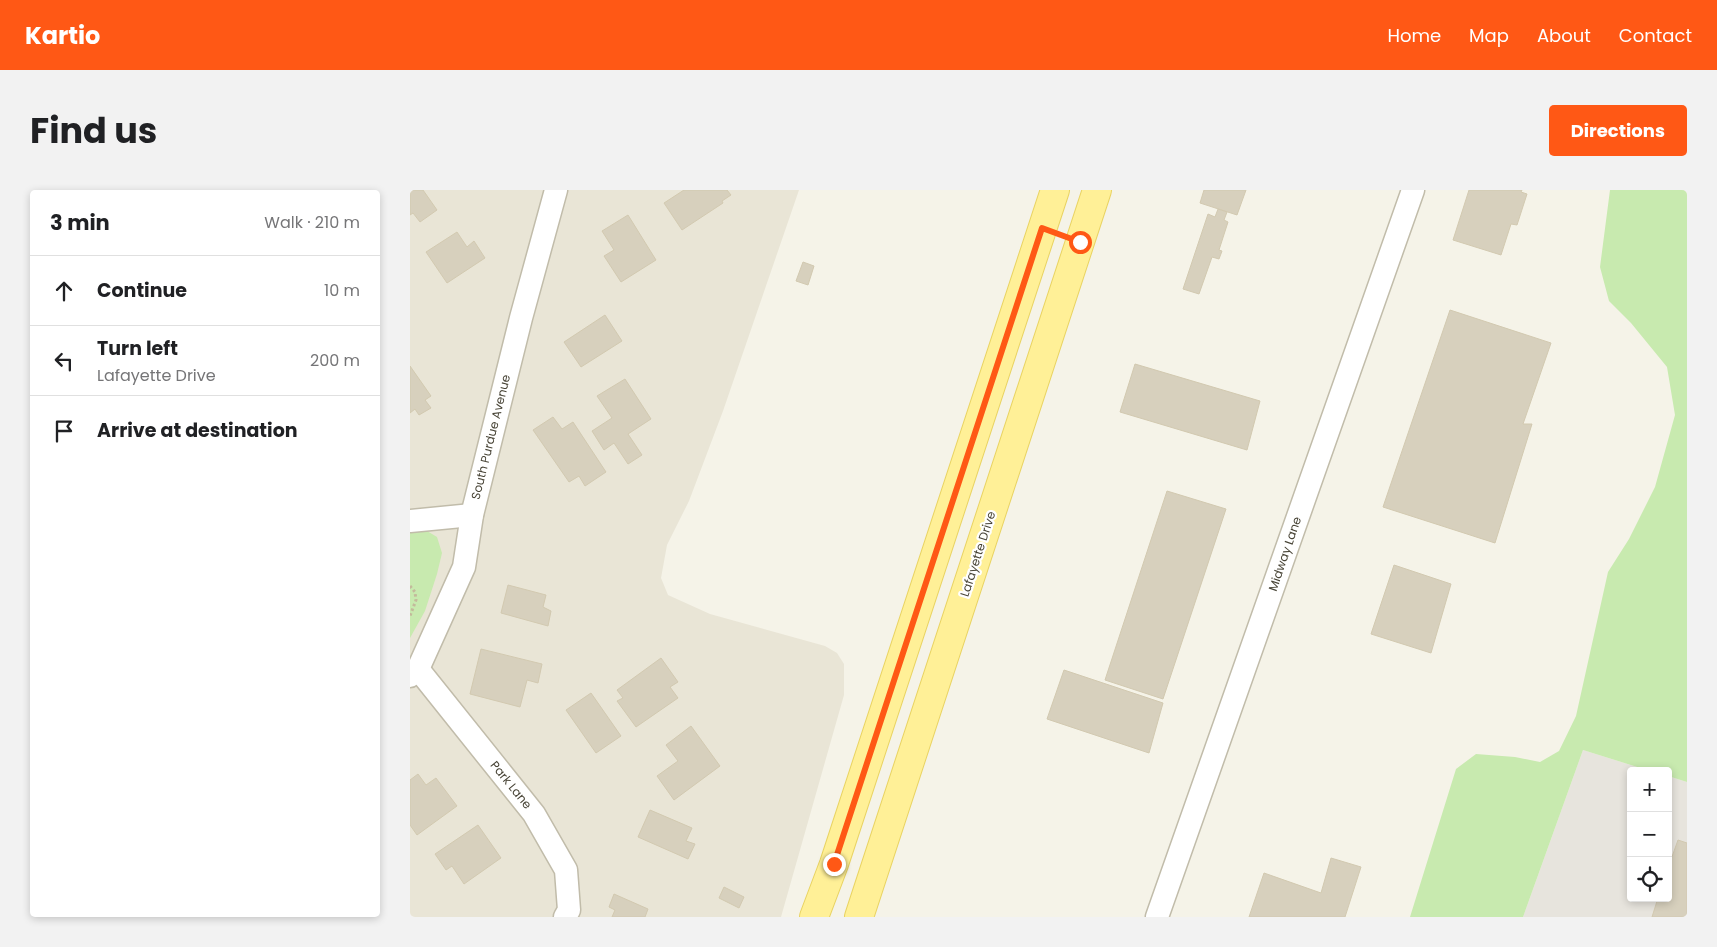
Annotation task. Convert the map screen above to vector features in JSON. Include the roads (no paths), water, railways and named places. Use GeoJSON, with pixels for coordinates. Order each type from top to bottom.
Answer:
{"type":"FeatureCollection","features":[{"type":"Feature","properties":{"kind":"main road"},"geometry":{"type":"LineString","coordinates":[[814,917],[834,864],[1055,190]]}},
{"type":"Feature","properties":{"kind":"main road","name":"Lafayette Drive"},"geometry":{"type":"LineString","coordinates":[[859,917],[1097,190]]}},
{"type":"Feature","properties":{"kind":"main road"},"geometry":{"type":"LineString","coordinates":[[1042,228],[1080,242]]}},
{"type":"Feature","properties":{"kind":"street","name":"South Purdue Avenue"},"geometry":{"type":"LineString","coordinates":[[414,672],[464,567],[472,515],[521,318],[556,190]]}},
{"type":"Feature","properties":{"kind":"street","name":"Midway Lane"},"geometry":{"type":"LineString","coordinates":[[1157,917],[1413,190]]}},
{"type":"Feature","properties":{"kind":"street"},"geometry":{"type":"LineString","coordinates":[[410,521],[472,515]]}},
{"type":"Feature","properties":{"kind":"street","name":"Park Lane"},"geometry":{"type":"LineString","coordinates":[[414,672],[534,814],[566,870],[568,910],[565,917]]}}]}
